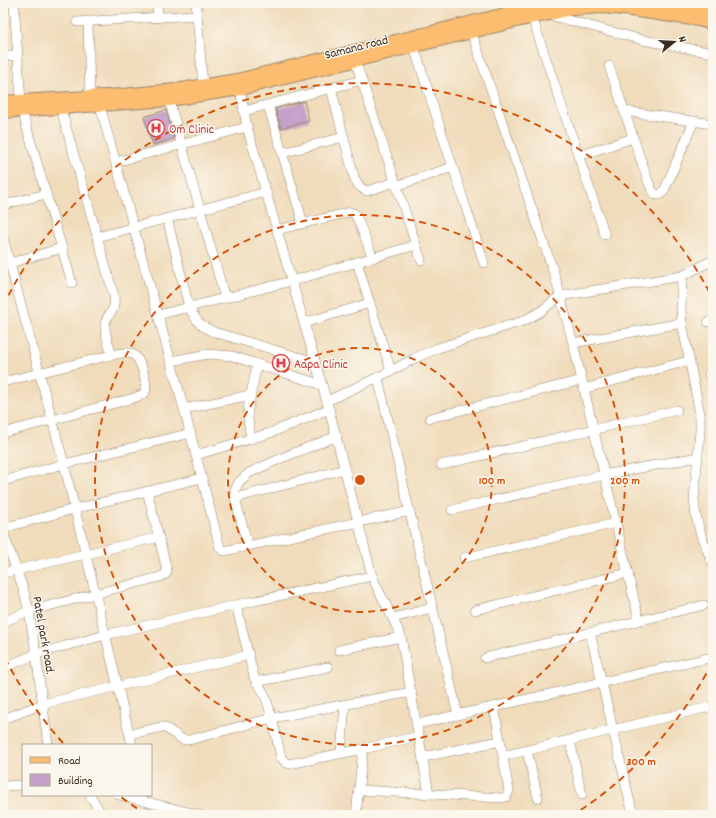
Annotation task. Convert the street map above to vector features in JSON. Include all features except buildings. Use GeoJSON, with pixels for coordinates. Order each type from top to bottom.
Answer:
{"type":"FeatureCollection","features":[{"type":"Feature","properties":{"kind":"main road"},"geometry":{"type":"LineString","coordinates":[[652,3],[713,14]]}},
{"type":"Feature","properties":{"kind":"main road","name":"Samana road"},"geometry":{"type":"LineString","coordinates":[[3,112],[21,106],[90,97],[175,90],[237,80],[548,9],[602,7],[698,20],[713,24]]}},
{"type":"Feature","properties":{"kind":"main road","name":"Samana road"},"geometry":{"type":"LineString","coordinates":[[3,102],[21,106],[61,109],[169,100],[240,89],[355,60],[414,47],[470,28],[532,17],[548,9]]}},
{"type":"Feature","properties":{"kind":"street"},"geometry":{"type":"LineString","coordinates":[[14,3],[21,106],[72,282]]}},
{"type":"Feature","properties":{"kind":"street"},"geometry":{"type":"LineString","coordinates":[[157,3],[158,18]]}},
{"type":"Feature","properties":{"kind":"street"},"geometry":{"type":"LineString","coordinates":[[196,3],[203,85]]}},
{"type":"Feature","properties":{"kind":"street"},"geometry":{"type":"LineString","coordinates":[[548,9],[643,40],[713,53]]}},
{"type":"Feature","properties":{"kind":"street"},"geometry":{"type":"LineString","coordinates":[[77,22],[197,15]]}},
{"type":"Feature","properties":{"kind":"street"},"geometry":{"type":"LineString","coordinates":[[532,17],[605,235]]}},
{"type":"Feature","properties":{"kind":"street"},"geometry":{"type":"LineString","coordinates":[[88,21],[90,97]]}},
{"type":"Feature","properties":{"kind":"street"},"geometry":{"type":"LineString","coordinates":[[470,28],[554,273],[573,343],[639,620]]}},
{"type":"Feature","properties":{"kind":"street"},"geometry":{"type":"LineString","coordinates":[[414,47],[484,262]]}},
{"type":"Feature","properties":{"kind":"street"},"geometry":{"type":"LineString","coordinates":[[3,56],[18,56]]}},
{"type":"Feature","properties":{"kind":"street"},"geometry":{"type":"LineString","coordinates":[[355,60],[421,260]]}},
{"type":"Feature","properties":{"kind":"street"},"geometry":{"type":"LineString","coordinates":[[609,66],[633,138],[652,190],[656,195],[660,195],[664,191],[694,121]]}},
{"type":"Feature","properties":{"kind":"street"},"geometry":{"type":"LineString","coordinates":[[244,111],[362,80]]}},
{"type":"Feature","properties":{"kind":"street"},"geometry":{"type":"LineString","coordinates":[[331,88],[354,177],[362,189],[366,190],[395,184],[453,167]]}},
{"type":"Feature","properties":{"kind":"street"},"geometry":{"type":"LineString","coordinates":[[240,89],[247,127],[337,436],[372,576],[401,637],[429,794]]}},
{"type":"Feature","properties":{"kind":"street"},"geometry":{"type":"LineString","coordinates":[[169,100],[224,298]]}},
{"type":"Feature","properties":{"kind":"street"},"geometry":{"type":"LineString","coordinates":[[268,105],[303,223]]}},
{"type":"Feature","properties":{"kind":"street"},"geometry":{"type":"LineString","coordinates":[[100,106],[191,433],[220,548],[224,551],[410,511]]}},
{"type":"Feature","properties":{"kind":"street"},"geometry":{"type":"LineString","coordinates":[[61,109],[114,296],[114,309],[105,323],[112,356]]}},
{"type":"Feature","properties":{"kind":"street"},"geometry":{"type":"LineString","coordinates":[[624,111],[713,124]]}},
{"type":"Feature","properties":{"kind":"street"},"geometry":{"type":"LineString","coordinates":[[116,162],[247,127]]}},
{"type":"Feature","properties":{"kind":"street"},"geometry":{"type":"LineString","coordinates":[[282,153],[344,137]]}},
{"type":"Feature","properties":{"kind":"street"},"geometry":{"type":"LineString","coordinates":[[578,156],[633,138]]}},
{"type":"Feature","properties":{"kind":"street"},"geometry":{"type":"LineString","coordinates":[[97,237],[266,192]]}},
{"type":"Feature","properties":{"kind":"street"},"geometry":{"type":"LineString","coordinates":[[3,205],[46,194]]}},
{"type":"Feature","properties":{"kind":"street"},"geometry":{"type":"LineString","coordinates":[[278,230],[350,212],[355,214],[373,258]]}},
{"type":"Feature","properties":{"kind":"street"},"geometry":{"type":"LineString","coordinates":[[167,218],[189,307],[195,319],[202,327],[214,332],[316,362]]}},
{"type":"Feature","properties":{"kind":"street"},"geometry":{"type":"LineString","coordinates":[[3,238],[64,464],[132,744]]}},
{"type":"Feature","properties":{"kind":"street"},"geometry":{"type":"LineString","coordinates":[[158,315],[292,281],[416,245]]}},
{"type":"Feature","properties":{"kind":"street"},"geometry":{"type":"LineString","coordinates":[[10,263],[62,248]]}},
{"type":"Feature","properties":{"kind":"street"},"geometry":{"type":"LineString","coordinates":[[357,262],[391,371]]}},
{"type":"Feature","properties":{"kind":"street"},"geometry":{"type":"LineString","coordinates":[[196,455],[251,439],[328,405],[415,358],[438,348],[523,321],[540,312],[560,296],[682,276],[711,262]]}},
{"type":"Feature","properties":{"kind":"street"},"geometry":{"type":"LineString","coordinates":[[682,276],[682,323],[688,361],[697,394],[700,414],[694,500],[701,535],[713,564]]}},
{"type":"Feature","properties":{"kind":"street"},"geometry":{"type":"LineString","coordinates":[[304,323],[370,303]]}},
{"type":"Feature","properties":{"kind":"street"},"geometry":{"type":"LineString","coordinates":[[573,343],[682,323]]}},
{"type":"Feature","properties":{"kind":"street"},"geometry":{"type":"LineString","coordinates":[[3,382],[40,372],[130,353],[135,355],[142,367],[146,388],[145,392],[134,398],[3,433]]}},
{"type":"Feature","properties":{"kind":"street"},"geometry":{"type":"LineString","coordinates":[[171,361],[208,354],[221,354],[232,356],[322,385]]}},
{"type":"Feature","properties":{"kind":"street"},"geometry":{"type":"LineString","coordinates":[[430,418],[688,361]]}},
{"type":"Feature","properties":{"kind":"street"},"geometry":{"type":"LineString","coordinates":[[251,439],[248,419],[250,395],[257,364]]}},
{"type":"Feature","properties":{"kind":"street"},"geometry":{"type":"LineString","coordinates":[[378,378],[458,715]]}},
{"type":"Feature","properties":{"kind":"street"},"geometry":{"type":"LineString","coordinates":[[184,409],[250,395]]}},
{"type":"Feature","properties":{"kind":"street"},"geometry":{"type":"LineString","coordinates":[[441,466],[678,410]]}},
{"type":"Feature","properties":{"kind":"street"},"geometry":{"type":"LineString","coordinates":[[3,481],[64,464],[191,433]]}},
{"type":"Feature","properties":{"kind":"street"},"geometry":{"type":"LineString","coordinates":[[248,546],[235,498],[235,490],[240,482],[249,473],[337,436]]}},
{"type":"Feature","properties":{"kind":"street"},"geometry":{"type":"LineString","coordinates":[[452,510],[604,475],[698,457]]}},
{"type":"Feature","properties":{"kind":"street"},"geometry":{"type":"LineString","coordinates":[[235,498],[345,469]]}},
{"type":"Feature","properties":{"kind":"street"},"geometry":{"type":"LineString","coordinates":[[3,528],[202,478]]}},
{"type":"Feature","properties":{"kind":"street"},"geometry":{"type":"LineString","coordinates":[[3,622],[29,612],[160,578],[166,574],[167,570],[147,491]]}},
{"type":"Feature","properties":{"kind":"street"},"geometry":{"type":"LineString","coordinates":[[464,558],[616,524]]}},
{"type":"Feature","properties":{"kind":"street","name":"Patel park road."},"geometry":{"type":"LineString","coordinates":[[3,532],[17,569],[29,612],[48,744]]}},
{"type":"Feature","properties":{"kind":"street"},"geometry":{"type":"LineString","coordinates":[[3,573],[159,537]]}},
{"type":"Feature","properties":{"kind":"street"},"geometry":{"type":"LineString","coordinates":[[475,610],[628,573]]}},
{"type":"Feature","properties":{"kind":"street"},"geometry":{"type":"LineString","coordinates":[[3,668],[36,654],[105,635],[372,576]]}},
{"type":"Feature","properties":{"kind":"street"},"geometry":{"type":"LineString","coordinates":[[236,605],[256,682],[263,690],[272,718],[281,757],[285,762],[289,764],[419,736]]}},
{"type":"Feature","properties":{"kind":"street"},"geometry":{"type":"LineString","coordinates":[[486,658],[704,605]]}},
{"type":"Feature","properties":{"kind":"street"},"geometry":{"type":"LineString","coordinates":[[393,618],[432,608]]}},
{"type":"Feature","properties":{"kind":"street"},"geometry":{"type":"LineString","coordinates":[[590,632],[612,731],[633,815]]}},
{"type":"Feature","properties":{"kind":"street"},"geometry":{"type":"LineString","coordinates":[[339,650],[401,637]]}},
{"type":"Feature","properties":{"kind":"street"},"geometry":{"type":"LineString","coordinates":[[3,719],[43,704],[249,656]]}},
{"type":"Feature","properties":{"kind":"street"},"geometry":{"type":"LineString","coordinates":[[417,724],[713,657]]}},
{"type":"Feature","properties":{"kind":"street"},"geometry":{"type":"LineString","coordinates":[[256,682],[328,667]]}},
{"type":"Feature","properties":{"kind":"street"},"geometry":{"type":"LineString","coordinates":[[130,734],[162,727],[167,728],[181,739],[189,740],[272,718],[412,692]]}},
{"type":"Feature","properties":{"kind":"street"},"geometry":{"type":"LineString","coordinates":[[341,753],[345,705]]}},
{"type":"Feature","properties":{"kind":"street"},"geometry":{"type":"LineString","coordinates":[[358,790],[502,798],[506,796],[509,791],[494,706]]}},
{"type":"Feature","properties":{"kind":"street"},"geometry":{"type":"LineString","coordinates":[[503,756],[713,706]]}},
{"type":"Feature","properties":{"kind":"street"},"geometry":{"type":"LineString","coordinates":[[570,740],[582,795]]}},
{"type":"Feature","properties":{"kind":"street"},"geometry":{"type":"LineString","coordinates":[[423,757],[500,742]]}},
{"type":"Feature","properties":{"kind":"street"},"geometry":{"type":"LineString","coordinates":[[356,815],[363,749]]}},
{"type":"Feature","properties":{"kind":"street"},"geometry":{"type":"LineString","coordinates":[[527,750],[538,798]]}},
{"type":"Feature","properties":{"kind":"street"},"geometry":{"type":"LineString","coordinates":[[3,786],[22,785]]}},
{"type":"Feature","properties":{"kind":"street"},"geometry":{"type":"LineString","coordinates":[[91,796],[102,815]]}},
{"type":"Feature","properties":{"kind":"street"},"geometry":{"type":"LineString","coordinates":[[135,797],[200,815]]}},
{"type":"Feature","properties":{"kind":"place","name":"Om Clinic"},"geometry":{"type":"Point","coordinates":[156,128]}},
{"type":"Feature","properties":{"kind":"place","name":"Aapa Clinic"},"geometry":{"type":"Point","coordinates":[281,363]}}]}
